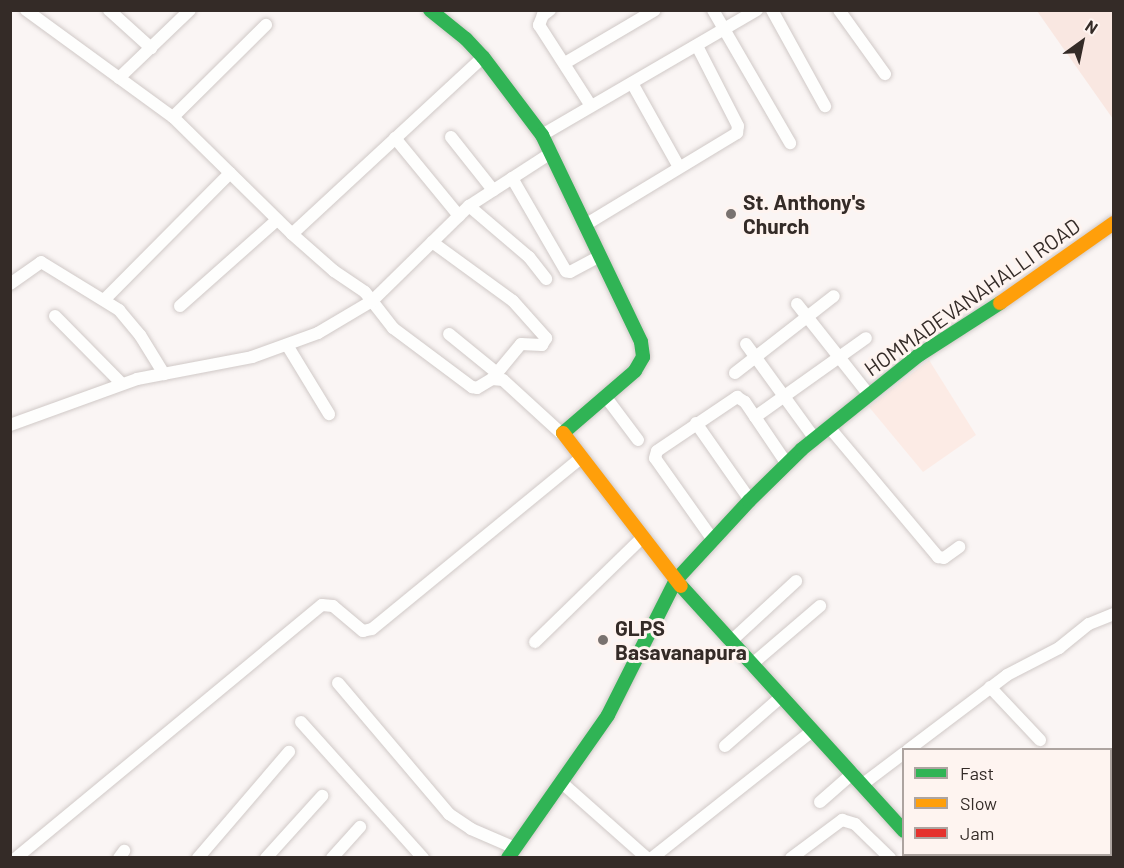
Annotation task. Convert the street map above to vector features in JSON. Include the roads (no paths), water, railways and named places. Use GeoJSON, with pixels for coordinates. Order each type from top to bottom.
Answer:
{"type":"FeatureCollection","features":[{"type":"Feature","properties":{"kind":"street"},"geometry":{"type":"LineString","coordinates":[[26,10],[173,117],[292,234],[334,271],[359,286],[393,328],[472,387],[477,388],[495,376],[521,344],[543,345],[546,338],[513,301],[432,242]]}},
{"type":"Feature","properties":{"kind":"street"},"geometry":{"type":"LineString","coordinates":[[109,10],[151,48]]}},
{"type":"Feature","properties":{"kind":"street"},"geometry":{"type":"LineString","coordinates":[[430,10],[466,39],[483,57],[542,135],[641,342],[643,357],[635,371],[562,434]]}},
{"type":"Feature","properties":{"kind":"street"},"geometry":{"type":"LineString","coordinates":[[550,10],[543,15],[539,25],[591,106]]}},
{"type":"Feature","properties":{"kind":"street"},"geometry":{"type":"LineString","coordinates":[[565,63],[655,10]]}},
{"type":"Feature","properties":{"kind":"street"},"geometry":{"type":"LineString","coordinates":[[713,10],[790,143]]}},
{"type":"Feature","properties":{"kind":"street"},"geometry":{"type":"LineString","coordinates":[[542,135],[757,10]]}},
{"type":"Feature","properties":{"kind":"street"},"geometry":{"type":"LineString","coordinates":[[772,10],[825,106]]}},
{"type":"Feature","properties":{"kind":"street"},"geometry":{"type":"LineString","coordinates":[[839,10],[885,74]]}},
{"type":"Feature","properties":{"kind":"street"},"geometry":{"type":"LineString","coordinates":[[119,78],[189,11]]}},
{"type":"Feature","properties":{"kind":"street"},"geometry":{"type":"LineString","coordinates":[[173,117],[266,25]]}},
{"type":"Feature","properties":{"kind":"street"},"geometry":{"type":"LineString","coordinates":[[585,225],[734,136],[738,129],[697,46]]}},
{"type":"Feature","properties":{"kind":"street"},"geometry":{"type":"LineString","coordinates":[[292,234],[483,57]]}},
{"type":"Feature","properties":{"kind":"street"},"geometry":{"type":"LineString","coordinates":[[632,83],[679,167]]}},
{"type":"Feature","properties":{"kind":"street"},"geometry":{"type":"LineString","coordinates":[[451,136],[493,190]]}},
{"type":"Feature","properties":{"kind":"street"},"geometry":{"type":"LineString","coordinates":[[395,138],[459,216]]}},
{"type":"Feature","properties":{"kind":"street"},"geometry":{"type":"LineString","coordinates":[[10,425],[122,384],[252,357],[287,345],[350,316],[372,301],[469,206],[551,153]]}},
{"type":"Feature","properties":{"kind":"street"},"geometry":{"type":"LineString","coordinates":[[104,300],[230,173]]}},
{"type":"Feature","properties":{"kind":"street"},"geometry":{"type":"LineString","coordinates":[[512,178],[566,271],[570,272],[600,256]]}},
{"type":"Feature","properties":{"kind":"street"},"geometry":{"type":"LineString","coordinates":[[469,206],[529,257],[546,279]]}},
{"type":"Feature","properties":{"kind":"street"},"geometry":{"type":"LineString","coordinates":[[180,306],[278,220]]}},
{"type":"Feature","properties":{"kind":"street","name":"HOMMADEVANAHALLI ROAD"},"geometry":{"type":"LineString","coordinates":[[512,853],[608,715],[676,580],[750,500],[815,439],[919,355],[1013,294],[1113,224]]}},
{"type":"Feature","properties":{"kind":"street"},"geometry":{"type":"LineString","coordinates":[[10,284],[41,262],[119,310],[141,335],[164,374]]}},
{"type":"Feature","properties":{"kind":"street"},"geometry":{"type":"LineString","coordinates":[[735,373],[834,296]]}},
{"type":"Feature","properties":{"kind":"street"},"geometry":{"type":"LineString","coordinates":[[797,304],[869,395]]}},
{"type":"Feature","properties":{"kind":"street"},"geometry":{"type":"LineString","coordinates":[[55,316],[122,384]]}},
{"type":"Feature","properties":{"kind":"street"},"geometry":{"type":"LineString","coordinates":[[449,334],[495,376],[508,383],[562,434],[676,580],[780,697],[863,784],[902,830]]}},
{"type":"Feature","properties":{"kind":"street"},"geometry":{"type":"LineString","coordinates":[[755,417],[866,338]]}},
{"type":"Feature","properties":{"kind":"street"},"geometry":{"type":"LineString","coordinates":[[746,344],[815,439]]}},
{"type":"Feature","properties":{"kind":"street"},"geometry":{"type":"LineString","coordinates":[[287,345],[329,414]]}},
{"type":"Feature","properties":{"kind":"street"},"geometry":{"type":"LineString","coordinates":[[604,396],[638,440]]}},
{"type":"Feature","properties":{"kind":"street"},"geometry":{"type":"LineString","coordinates":[[713,540],[655,458],[657,451],[737,397],[745,402],[787,464]]}},
{"type":"Feature","properties":{"kind":"street"},"geometry":{"type":"LineString","coordinates":[[696,423],[750,500]]}},
{"type":"Feature","properties":{"kind":"street"},"geometry":{"type":"LineString","coordinates":[[829,427],[938,557],[944,558],[959,547]]}},
{"type":"Feature","properties":{"kind":"street"},"geometry":{"type":"LineString","coordinates":[[16,858],[322,605],[333,606],[363,631],[372,629],[581,458]]}},
{"type":"Feature","properties":{"kind":"street"},"geometry":{"type":"LineString","coordinates":[[535,642],[643,537]]}},
{"type":"Feature","properties":{"kind":"street"},"geometry":{"type":"LineString","coordinates":[[730,642],[796,581]]}},
{"type":"Feature","properties":{"kind":"street"},"geometry":{"type":"LineString","coordinates":[[751,665],[820,606]]}},
{"type":"Feature","properties":{"kind":"street"},"geometry":{"type":"LineString","coordinates":[[911,748],[990,687],[1059,648],[1089,624],[1113,614]]}},
{"type":"Feature","properties":{"kind":"street"},"geometry":{"type":"LineString","coordinates":[[338,683],[449,814],[512,853]]}},
{"type":"Feature","properties":{"kind":"street"},"geometry":{"type":"LineString","coordinates":[[990,687],[1040,740]]}},
{"type":"Feature","properties":{"kind":"street"},"geometry":{"type":"LineString","coordinates":[[725,746],[780,697]]}},
{"type":"Feature","properties":{"kind":"street"},"geometry":{"type":"LineString","coordinates":[[301,722],[423,858]]}},
{"type":"Feature","properties":{"kind":"street"},"geometry":{"type":"LineString","coordinates":[[652,858],[812,731]]}},
{"type":"Feature","properties":{"kind":"street"},"geometry":{"type":"LineString","coordinates":[[198,858],[289,752]]}},
{"type":"Feature","properties":{"kind":"street"},"geometry":{"type":"LineString","coordinates":[[863,784],[902,754]]}},
{"type":"Feature","properties":{"kind":"street"},"geometry":{"type":"LineString","coordinates":[[820,802],[853,773]]}},
{"type":"Feature","properties":{"kind":"street"},"geometry":{"type":"LineString","coordinates":[[561,782],[647,858]]}},
{"type":"Feature","properties":{"kind":"street"},"geometry":{"type":"LineString","coordinates":[[266,858],[322,796]]}},
{"type":"Feature","properties":{"kind":"street"},"geometry":{"type":"LineString","coordinates":[[791,858],[842,820],[855,824],[890,858]]}},
{"type":"Feature","properties":{"kind":"street"},"geometry":{"type":"LineString","coordinates":[[332,858],[360,827]]}},
{"type":"Feature","properties":{"kind":"street"},"geometry":{"type":"LineString","coordinates":[[920,858],[925,856]]}},
{"type":"Feature","properties":{"kind":"place","name":"St. Anthony's Church"},"geometry":{"type":"Point","coordinates":[731,214]}},
{"type":"Feature","properties":{"kind":"place","name":"GLPS Basavanapura"},"geometry":{"type":"Point","coordinates":[603,640]}}]}
